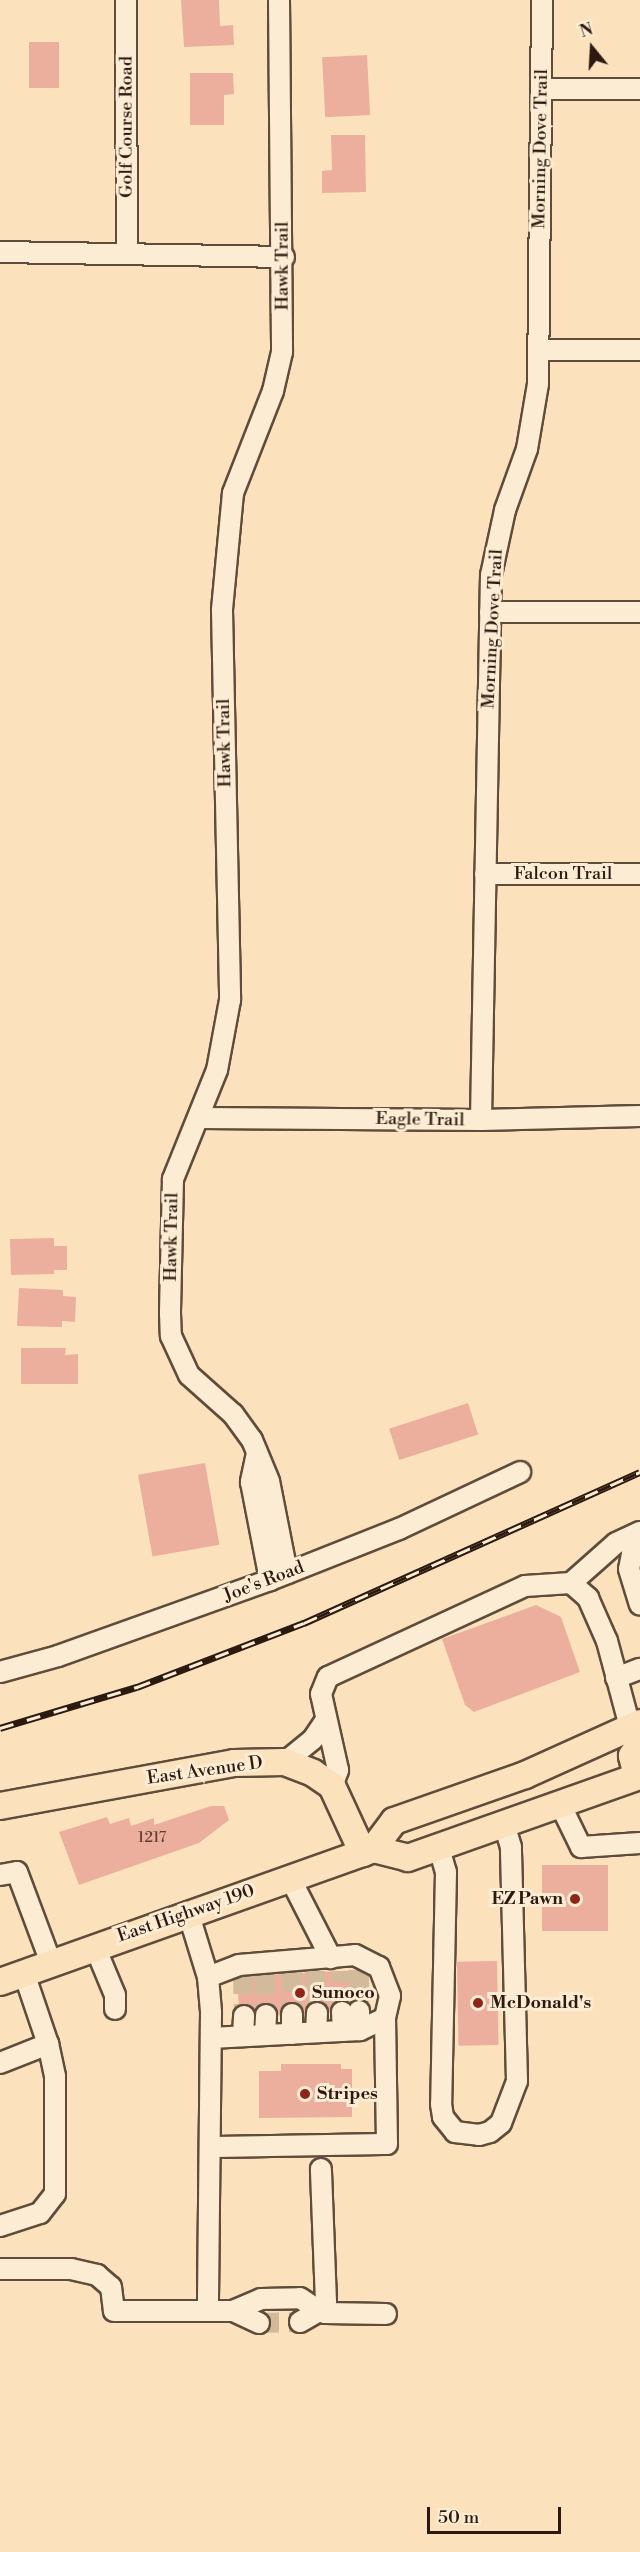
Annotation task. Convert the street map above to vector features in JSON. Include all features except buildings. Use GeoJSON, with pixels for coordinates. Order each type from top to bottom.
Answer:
{"type":"FeatureCollection","features":[{"type":"Feature","properties":{"kind":"main road"},"geometry":{"type":"LineString","coordinates":[[368,1851],[408,1858],[560,1804],[639,1780],[632,1756],[637,1731]]}},
{"type":"Feature","properties":{"kind":"main road"},"geometry":{"type":"LineString","coordinates":[[368,1851],[394,1821],[525,1775],[637,1731]]}},
{"type":"Feature","properties":{"kind":"main road","name":"East Avenue D"},"geometry":{"type":"LineString","coordinates":[[0,1806],[234,1763],[285,1762],[313,1773],[332,1786]]}},
{"type":"Feature","properties":{"kind":"main road"},"geometry":{"type":"LineString","coordinates":[[332,1786],[368,1851]]}},
{"type":"Feature","properties":{"kind":"main road","name":"East Highway 190"},"geometry":{"type":"LineString","coordinates":[[0,1982],[188,1912],[368,1851]]}},
{"type":"Feature","properties":{"kind":"street","name":"Golf Course Road"},"geometry":{"type":"LineString","coordinates":[[126,0],[127,254]]}},
{"type":"Feature","properties":{"kind":"street","name":"Hawk Trail"},"geometry":{"type":"LineString","coordinates":[[279,0],[284,257],[282,352],[273,391],[233,493],[228,524],[222,610],[230,991],[217,1070],[201,1118],[183,1148],[170,1198],[171,1336],[189,1375],[233,1414],[257,1453],[251,1482],[279,1576]]}},
{"type":"Feature","properties":{"kind":"street","name":"Morning Dove Trail"},"geometry":{"type":"LineString","coordinates":[[481,1120],[490,612],[496,546],[533,422],[540,350],[542,0]]}},
{"type":"Feature","properties":{"kind":"street"},"geometry":{"type":"LineString","coordinates":[[543,89],[640,89]]}},
{"type":"Feature","properties":{"kind":"street"},"geometry":{"type":"LineString","coordinates":[[0,252],[284,257]]}},
{"type":"Feature","properties":{"kind":"street"},"geometry":{"type":"LineString","coordinates":[[540,350],[640,350]]}},
{"type":"Feature","properties":{"kind":"street"},"geometry":{"type":"LineString","coordinates":[[490,612],[640,612]]}},
{"type":"Feature","properties":{"kind":"street","name":"Falcon Trail"},"geometry":{"type":"LineString","coordinates":[[485,874],[640,874]]}},
{"type":"Feature","properties":{"kind":"street","name":"Eagle Trail"},"geometry":{"type":"LineString","coordinates":[[201,1118],[481,1120],[640,1116]]}},
{"type":"Feature","properties":{"kind":"street","name":"Joe's Road"},"geometry":{"type":"LineString","coordinates":[[0,1672],[58,1656],[279,1576],[399,1529],[520,1472]]}},
{"type":"Feature","properties":{"kind":"street"},"geometry":{"type":"LineString","coordinates":[[332,1786],[339,1770],[325,1721],[321,1694],[328,1677],[340,1668],[525,1586],[571,1583],[616,1543],[640,1532]]}},
{"type":"Feature","properties":{"kind":"street"},"geometry":{"type":"LineString","coordinates":[[640,1548],[632,1554],[629,1569],[640,1604]]}},
{"type":"Feature","properties":{"kind":"street"},"geometry":{"type":"LineString","coordinates":[[571,1583],[588,1598],[607,1641],[616,1678],[637,1731]]}},
{"type":"Feature","properties":{"kind":"street"},"geometry":{"type":"LineString","coordinates":[[616,1678],[640,1669]]}},
{"type":"Feature","properties":{"kind":"street"},"geometry":{"type":"LineString","coordinates":[[285,1762],[313,1739],[325,1721]]}},
{"type":"Feature","properties":{"kind":"street"},"geometry":{"type":"LineString","coordinates":[[560,1804],[581,1848],[640,1844]]}},
{"type":"Feature","properties":{"kind":"street"},"geometry":{"type":"LineString","coordinates":[[439,1848],[446,1872],[441,2104],[443,2117],[455,2132],[479,2135],[490,2132],[501,2122],[517,2081],[511,1847],[504,1824]]}},
{"type":"Feature","properties":{"kind":"street"},"geometry":{"type":"LineString","coordinates":[[0,1875],[17,1872],[51,1963]]}},
{"type":"Feature","properties":{"kind":"street"},"geometry":{"type":"LineString","coordinates":[[290,1878],[337,1963]]}},
{"type":"Feature","properties":{"kind":"street"},"geometry":{"type":"LineString","coordinates":[[188,1912],[208,1977],[212,2147],[207,2163],[208,2310]]}},
{"type":"Feature","properties":{"kind":"street"},"geometry":{"type":"LineString","coordinates":[[95,1947],[114,1995],[115,2009]]}},
{"type":"Feature","properties":{"kind":"street"},"geometry":{"type":"LineString","coordinates":[[208,1977],[243,1969],[337,1963],[379,1966],[390,1996],[385,2018],[387,2144],[212,2147]]}},
{"type":"Feature","properties":{"kind":"street"},"geometry":{"type":"LineString","coordinates":[[0,2226],[40,2213],[55,2194],[55,2076],[48,2044],[24,1973]]}},
{"type":"Feature","properties":{"kind":"street"},"geometry":{"type":"LineString","coordinates":[[292,2014],[292,2034]]}},
{"type":"Feature","properties":{"kind":"street"},"geometry":{"type":"LineString","coordinates":[[265,2035],[266,2015]]}},
{"type":"Feature","properties":{"kind":"street"},"geometry":{"type":"LineString","coordinates":[[243,2036],[244,2016]]}},
{"type":"Feature","properties":{"kind":"street"},"geometry":{"type":"LineString","coordinates":[[211,2038],[292,2034],[316,2022],[385,2018]]}},
{"type":"Feature","properties":{"kind":"street"},"geometry":{"type":"LineString","coordinates":[[0,2062],[48,2044]]}},
{"type":"Feature","properties":{"kind":"street"},"geometry":{"type":"LineString","coordinates":[[321,2169],[322,2312]]}},
{"type":"Feature","properties":{"kind":"street"},"geometry":{"type":"LineString","coordinates":[[0,2269],[71,2269],[97,2275],[111,2287],[114,2310],[233,2311],[259,2323]]}},
{"type":"Feature","properties":{"kind":"street"},"geometry":{"type":"LineString","coordinates":[[233,2311],[261,2299],[300,2298],[322,2312]]}},
{"type":"Feature","properties":{"kind":"street"},"geometry":{"type":"LineString","coordinates":[[300,2322],[322,2312],[386,2314]]}},
{"type":"Feature","properties":{"kind":"tunnel"},"geometry":{"type":"LineString","coordinates":[[359,1970],[359,2011]]}},
{"type":"Feature","properties":{"kind":"tunnel"},"geometry":{"type":"LineString","coordinates":[[315,1971],[317,2013]]}},
{"type":"Feature","properties":{"kind":"tunnel"},"geometry":{"type":"LineString","coordinates":[[342,1971],[342,2012]]}},
{"type":"Feature","properties":{"kind":"tunnel"},"geometry":{"type":"LineString","coordinates":[[292,1972],[292,2014]]}},
{"type":"Feature","properties":{"kind":"tunnel"},"geometry":{"type":"LineString","coordinates":[[243,1974],[244,2016]]}},
{"type":"Feature","properties":{"kind":"tunnel"},"geometry":{"type":"LineString","coordinates":[[265,1974],[266,2015]]}},
{"type":"Feature","properties":{"kind":"tunnel"},"geometry":{"type":"LineString","coordinates":[[259,2323],[300,2322]]}},
{"type":"Feature","properties":{"kind":"railway"},"geometry":{"type":"LineString","coordinates":[[0,1728],[137,1687],[304,1623],[640,1472]]}},
{"type":"Feature","properties":{"kind":"place","name":"EZ Pawn"},"geometry":{"type":"Point","coordinates":[575,1899]}},
{"type":"Feature","properties":{"kind":"place","name":"Sunoco"},"geometry":{"type":"Point","coordinates":[300,1993]}},
{"type":"Feature","properties":{"kind":"place","name":"McDonald's"},"geometry":{"type":"Point","coordinates":[478,2003]}},
{"type":"Feature","properties":{"kind":"place","name":"Stripes"},"geometry":{"type":"Point","coordinates":[305,2094]}}]}
